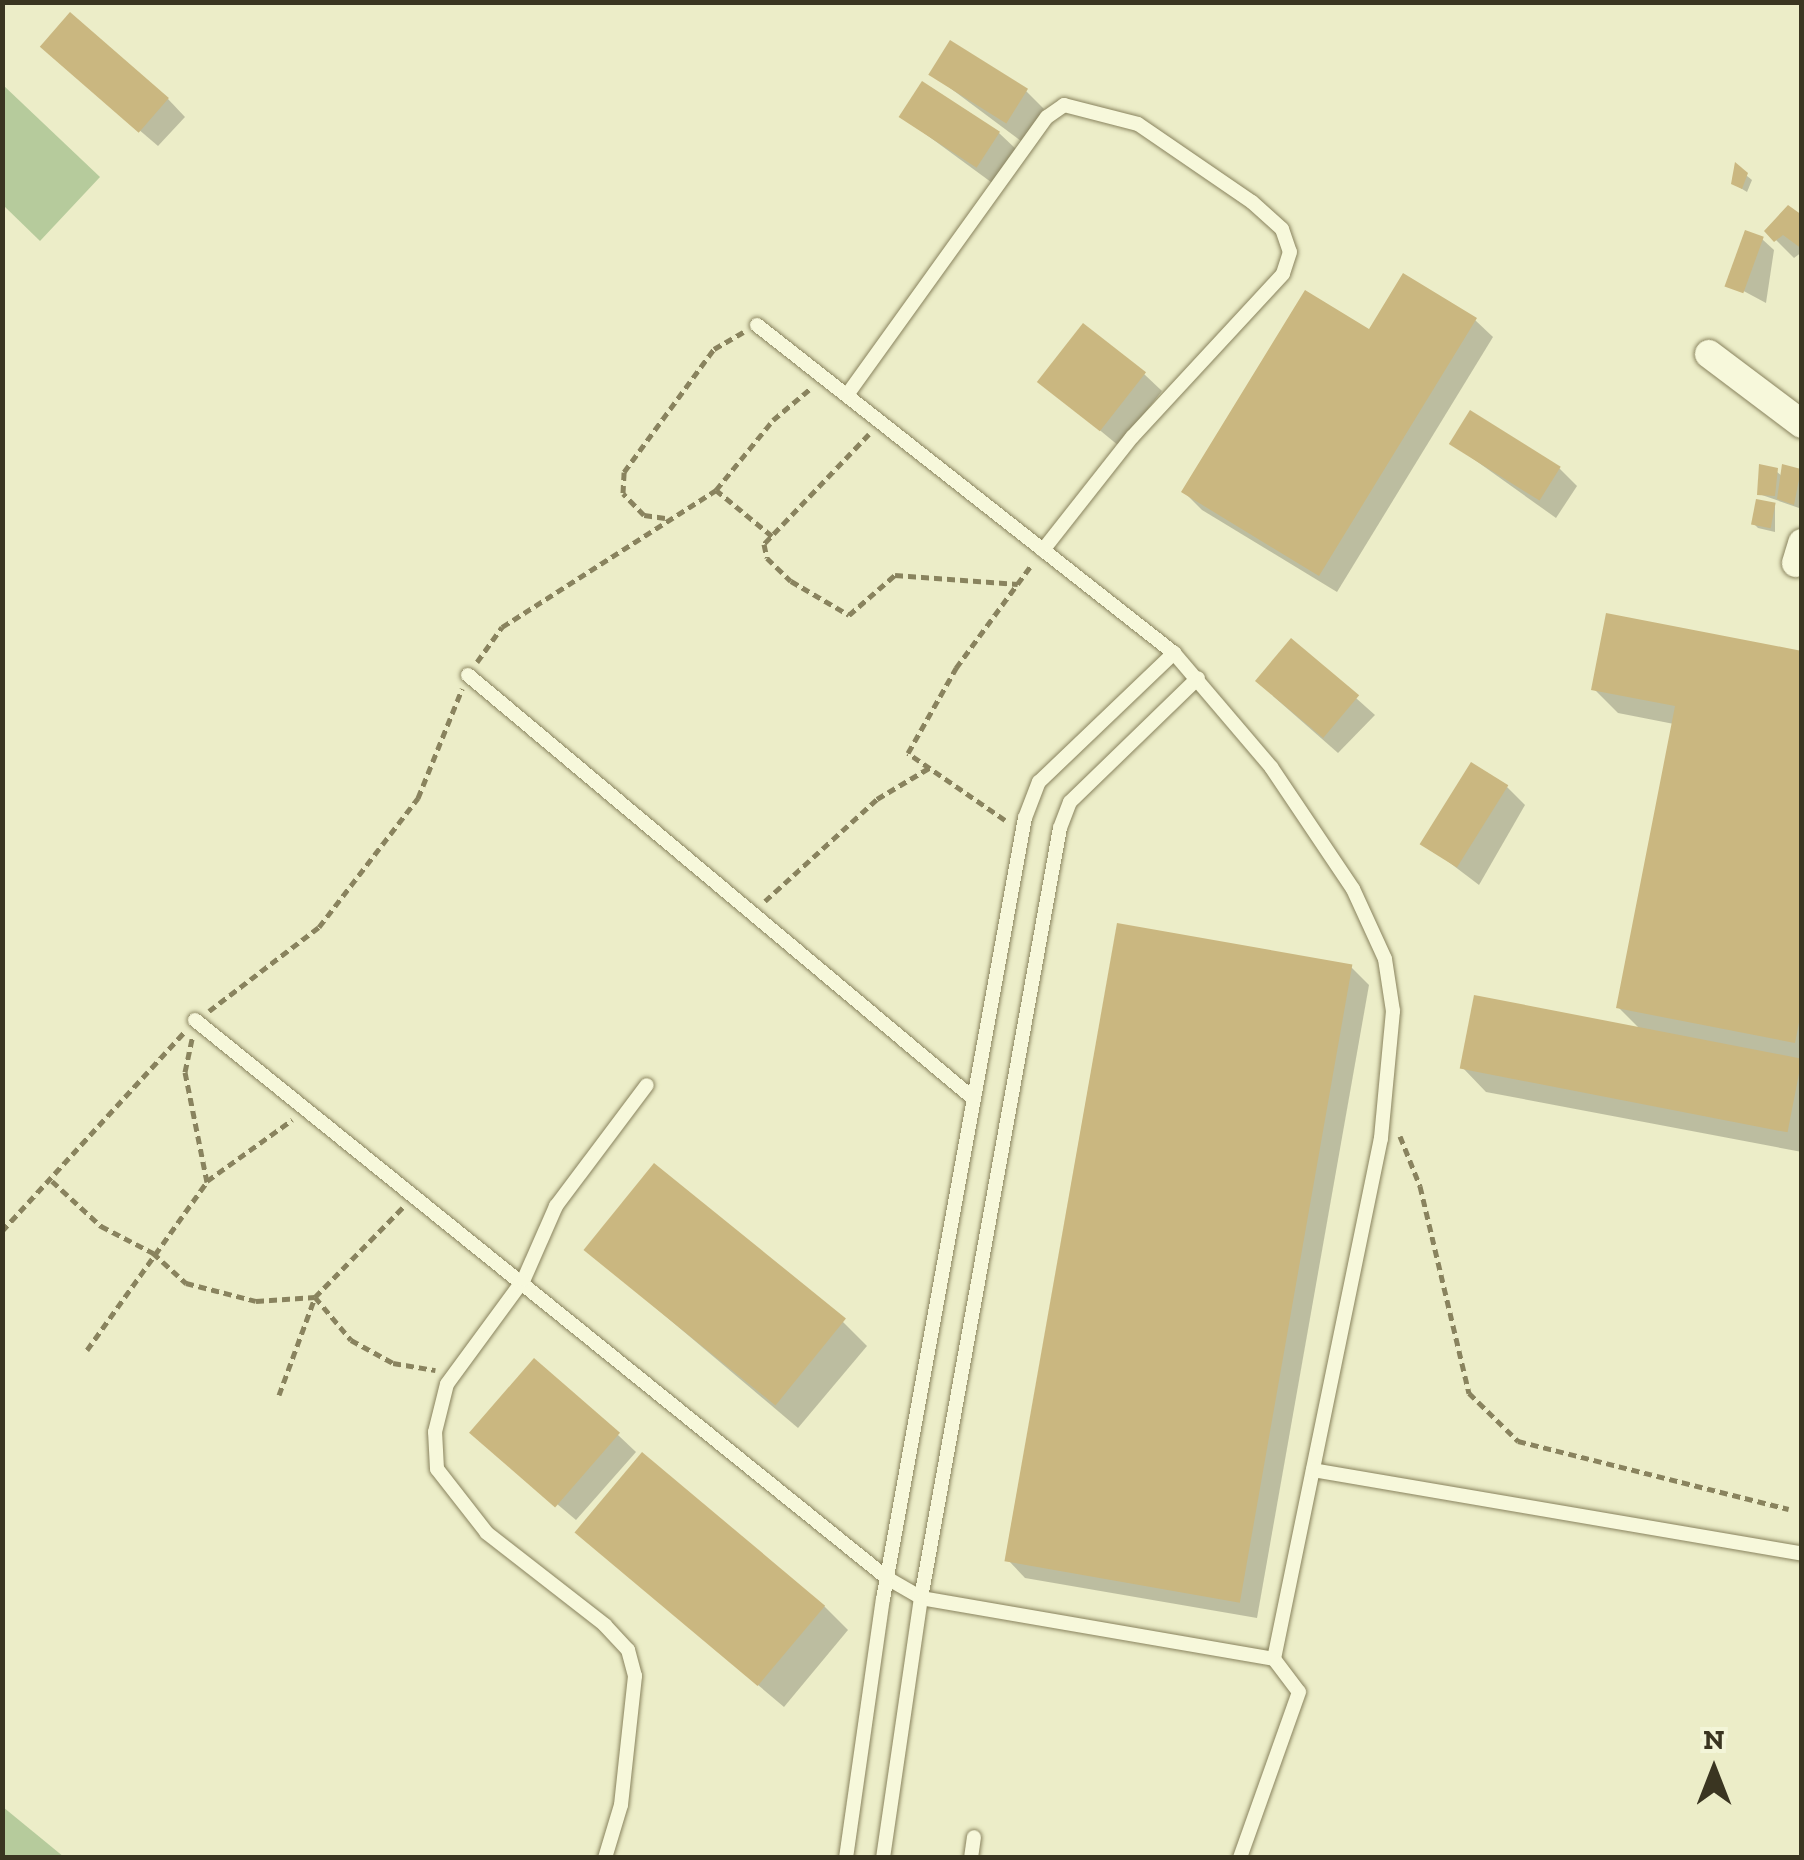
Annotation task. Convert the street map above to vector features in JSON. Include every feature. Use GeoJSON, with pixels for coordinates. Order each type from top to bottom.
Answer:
{"type":"FeatureCollection","features":[{"type":"Feature","properties":{"kind":"street"},"geometry":{"type":"LineString","coordinates":[[1709,354],[1802,424]]}},
{"type":"Feature","properties":{"kind":"lane"},"geometry":{"type":"LineString","coordinates":[[847,396],[1047,117],[1064,105],[1138,124],[1252,202],[1282,229],[1290,252],[1282,274],[1132,437],[1043,550]]}},
{"type":"Feature","properties":{"kind":"lane"},"geometry":{"type":"LineString","coordinates":[[757,324],[1174,653],[1272,767],[1322,844],[1385,959],[1393,1011],[1385,1096],[1274,1658]]}},
{"type":"Feature","properties":{"kind":"lane"},"geometry":{"type":"LineString","coordinates":[[846,1858],[887,1578],[1023,833],[1039,782],[1174,653]]}},
{"type":"Feature","properties":{"kind":"lane"},"geometry":{"type":"LineString","coordinates":[[468,675],[974,1099]]}},
{"type":"Feature","properties":{"kind":"lane"},"geometry":{"type":"LineString","coordinates":[[883,1858],[921,1598],[1060,828],[1070,802],[1198,678]]}},
{"type":"Feature","properties":{"kind":"lane"},"geometry":{"type":"LineString","coordinates":[[195,1020],[524,1279],[887,1578],[921,1598],[1274,1658],[1299,1692],[1240,1858]]}},
{"type":"Feature","properties":{"kind":"lane"},"geometry":{"type":"LineString","coordinates":[[605,1858],[621,1805],[635,1676],[628,1650],[606,1625],[486,1534],[437,1469],[435,1432],[446,1384],[524,1279],[556,1206],[647,1084]]}},
{"type":"Feature","properties":{"kind":"lane"},"geometry":{"type":"LineString","coordinates":[[1313,1470],[1802,1554]]}},
{"type":"Feature","properties":{"kind":"lane"},"geometry":{"type":"LineString","coordinates":[[971,1858],[974,1837]]}},
{"type":"Feature","properties":{"kind":"path"},"geometry":{"type":"LineString","coordinates":[[668,518],[644,515],[623,493],[624,472],[714,348],[757,324]]}},
{"type":"Feature","properties":{"kind":"path"},"geometry":{"type":"LineString","coordinates":[[2,1230],[52,1181],[195,1020],[319,926],[418,798],[438,737],[468,675],[502,627],[716,490],[773,420],[824,377]]}},
{"type":"Feature","properties":{"kind":"path"},"geometry":{"type":"LineString","coordinates":[[880,422],[764,544],[767,558],[790,581],[849,615],[894,574],[1018,584]]}},
{"type":"Feature","properties":{"kind":"path"},"geometry":{"type":"LineString","coordinates":[[716,490],[772,536]]}},
{"type":"Feature","properties":{"kind":"path"},"geometry":{"type":"LineString","coordinates":[[1023,833],[908,754],[956,668],[1043,550]]}},
{"type":"Feature","properties":{"kind":"path"},"geometry":{"type":"LineString","coordinates":[[752,913],[877,799],[929,768]]}},
{"type":"Feature","properties":{"kind":"path"},"geometry":{"type":"LineString","coordinates":[[195,1020],[185,1072],[207,1182]]}},
{"type":"Feature","properties":{"kind":"path"},"geometry":{"type":"LineString","coordinates":[[1385,1096],[1420,1186],[1469,1393],[1518,1440],[1789,1508]]}},
{"type":"Feature","properties":{"kind":"path"},"geometry":{"type":"LineString","coordinates":[[87,1350],[207,1182],[306,1110]]}},
{"type":"Feature","properties":{"kind":"path"},"geometry":{"type":"LineString","coordinates":[[52,1181],[101,1226],[154,1253],[186,1283],[256,1301],[315,1297]]}},
{"type":"Feature","properties":{"kind":"path"},"geometry":{"type":"LineString","coordinates":[[279,1395],[315,1297],[414,1196]]}},
{"type":"Feature","properties":{"kind":"path"},"geometry":{"type":"LineString","coordinates":[[315,1297],[352,1340],[393,1363],[434,1368],[446,1384]]}},
{"type":"Feature","properties":{"kind":"green space"},"geometry":{"type":"Polygon","coordinates":[[[3,85],[100,177],[40,241],[3,205],[3,85]]]}},
{"type":"Feature","properties":{"kind":"green space"},"geometry":{"type":"Polygon","coordinates":[[[3,1807],[64,1857],[3,1857],[3,1807]]]}},
{"type":"Feature","properties":{"kind":"building"},"geometry":{"type":"Polygon","coordinates":[[[70,12],[169,98],[139,133],[40,47],[70,12]]]}},
{"type":"Feature","properties":{"kind":"building"},"geometry":{"type":"Polygon","coordinates":[[[950,40],[1028,89],[1006,124],[928,75],[950,40]]]}},
{"type":"Feature","properties":{"kind":"building"},"geometry":{"type":"Polygon","coordinates":[[[922,81],[1000,132],[977,168],[899,117],[922,81]]]}},
{"type":"Feature","properties":{"kind":"building"},"geometry":{"type":"Polygon","coordinates":[[[1735,162],[1748,173],[1742,189],[1731,184],[1735,162]]]}},
{"type":"Feature","properties":{"kind":"building"},"geometry":{"type":"Polygon","coordinates":[[[1788,205],[1802,215],[1802,249],[1783,235],[1774,242],[1764,231],[1788,205]]]}},
{"type":"Feature","properties":{"kind":"building"},"geometry":{"type":"Polygon","coordinates":[[[1745,230],[1764,237],[1743,293],[1724,286],[1745,230]]]}},
{"type":"Feature","properties":{"kind":"building"},"geometry":{"type":"Polygon","coordinates":[[[1403,273],[1477,318],[1319,576],[1181,492],[1305,290],[1369,329],[1403,273]]]}},
{"type":"Feature","properties":{"kind":"building"},"geometry":{"type":"Polygon","coordinates":[[[1083,323],[1146,372],[1100,431],[1037,382],[1083,323]]]}},
{"type":"Feature","properties":{"kind":"building"},"geometry":{"type":"Polygon","coordinates":[[[1470,410],[1561,467],[1540,501],[1449,444],[1470,410]]]}},
{"type":"Feature","properties":{"kind":"building"},"geometry":{"type":"Polygon","coordinates":[[[1759,464],[1778,468],[1775,496],[1757,495],[1759,464]]]}},
{"type":"Feature","properties":{"kind":"building"},"geometry":{"type":"Polygon","coordinates":[[[1782,464],[1801,469],[1794,505],[1777,499],[1782,464]]]}},
{"type":"Feature","properties":{"kind":"building"},"geometry":{"type":"Polygon","coordinates":[[[1756,499],[1776,503],[1771,528],[1751,525],[1756,499]]]}},
{"type":"Feature","properties":{"kind":"building"},"geometry":{"type":"Polygon","coordinates":[[[1606,613],[1802,651],[1802,1007],[1795,1043],[1616,1008],[1675,706],[1591,690],[1606,613]]]}},
{"type":"Feature","properties":{"kind":"building"},"geometry":{"type":"Polygon","coordinates":[[[1291,638],[1359,695],[1323,738],[1255,681],[1291,638]]]}},
{"type":"Feature","properties":{"kind":"building"},"geometry":{"type":"Polygon","coordinates":[[[1471,762],[1508,785],[1457,868],[1420,844],[1471,762]]]}},
{"type":"Feature","properties":{"kind":"building"},"geometry":{"type":"Polygon","coordinates":[[[1117,923],[1352,965],[1240,1603],[1004,1561],[1117,923]]]}},
{"type":"Feature","properties":{"kind":"building"},"geometry":{"type":"Polygon","coordinates":[[[1474,995],[1802,1059],[1788,1132],[1460,1069],[1474,995]]]}},
{"type":"Feature","properties":{"kind":"building"},"geometry":{"type":"Polygon","coordinates":[[[654,1163],[846,1318],[775,1405],[584,1250],[654,1163]]]}},
{"type":"Feature","properties":{"kind":"building"},"geometry":{"type":"Polygon","coordinates":[[[534,1358],[620,1433],[555,1508],[469,1433],[534,1358]]]}},
{"type":"Feature","properties":{"kind":"building"},"geometry":{"type":"Polygon","coordinates":[[[642,1452],[825,1606],[758,1686],[575,1532],[642,1452]]]}}]}
